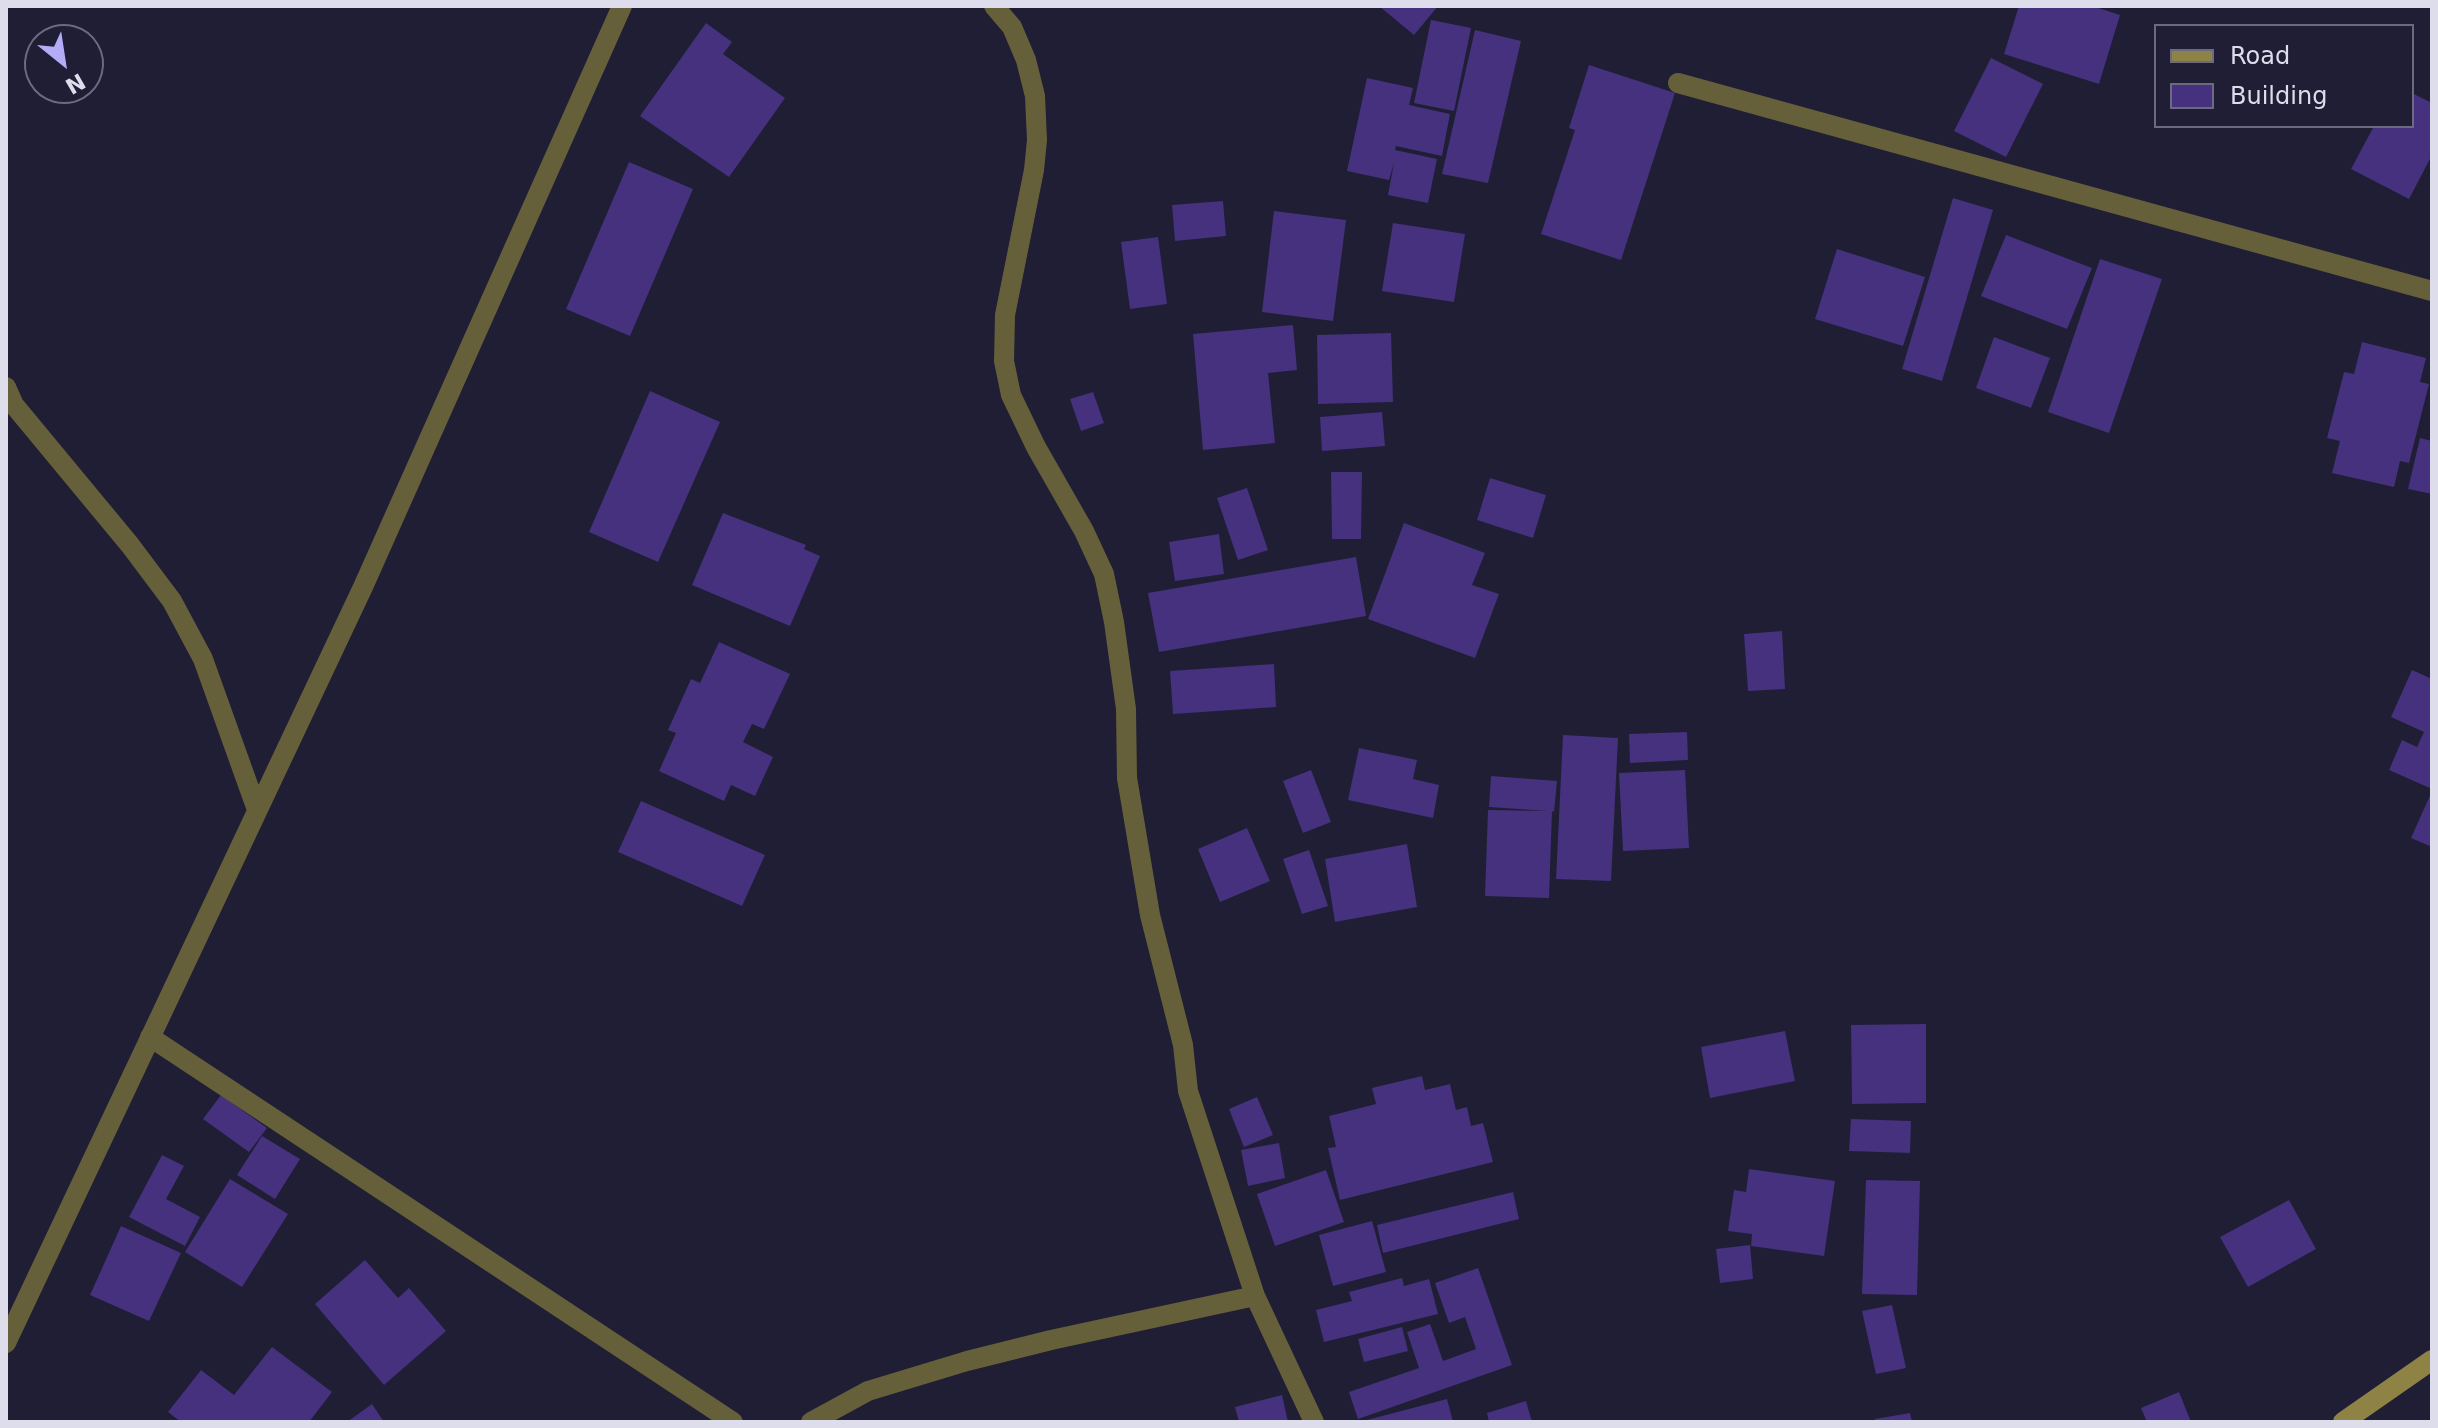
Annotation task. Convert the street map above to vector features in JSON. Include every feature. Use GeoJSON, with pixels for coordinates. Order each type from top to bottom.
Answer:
{"type":"FeatureCollection","features":[{"type":"Feature","properties":{"kind":"main road"},"geometry":{"type":"LineString","coordinates":[[2343,1422],[2432,1360]]}},
{"type":"Feature","properties":{"kind":"street"},"geometry":{"type":"LineString","coordinates":[[6,1343],[363,587],[622,6]]}},
{"type":"Feature","properties":{"kind":"street"},"geometry":{"type":"LineString","coordinates":[[994,6],[1012,27],[1026,60],[1035,96],[1034,170],[1005,315],[1004,361],[1011,395],[1104,574],[1126,709],[1127,778],[1150,915],[1183,1045],[1188,1091],[1255,1296],[1314,1422]]}},
{"type":"Feature","properties":{"kind":"street"},"geometry":{"type":"LineString","coordinates":[[1678,83],[2432,291]]}},
{"type":"Feature","properties":{"kind":"street"},"geometry":{"type":"LineString","coordinates":[[6,387],[14,405],[130,545],[172,601],[203,659],[257,810]]}},
{"type":"Feature","properties":{"kind":"street"},"geometry":{"type":"LineString","coordinates":[[150,1037],[733,1422]]}},
{"type":"Feature","properties":{"kind":"street"},"geometry":{"type":"LineString","coordinates":[[811,1422],[868,1391],[967,1361],[1255,1296]]}},
{"type":"Feature","properties":{"kind":"building"},"geometry":{"type":"Polygon","coordinates":[[[1379,6],[1438,6],[1414,35],[1379,6]]]}},
{"type":"Feature","properties":{"kind":"building"},"geometry":{"type":"Polygon","coordinates":[[[2019,6],[2092,6],[2120,15],[2099,84],[2004,54],[2019,6]]]}},
{"type":"Feature","properties":{"kind":"building"},"geometry":{"type":"Polygon","coordinates":[[[1431,20],[1471,28],[1454,111],[1414,103],[1431,20]]]}},
{"type":"Feature","properties":{"kind":"building"},"geometry":{"type":"Polygon","coordinates":[[[706,23],[732,42],[723,54],[785,98],[729,177],[640,116],[706,23]]]}},
{"type":"Feature","properties":{"kind":"building"},"geometry":{"type":"Polygon","coordinates":[[[1475,30],[1521,41],[1488,183],[1442,174],[1475,30]]]}},
{"type":"Feature","properties":{"kind":"building"},"geometry":{"type":"Polygon","coordinates":[[[1991,58],[2043,84],[2006,157],[1954,131],[1991,58]]]}},
{"type":"Feature","properties":{"kind":"building"},"geometry":{"type":"Polygon","coordinates":[[[1589,65],[1675,93],[1621,260],[1541,234],[1575,130],[1569,128],[1589,65]]]}},
{"type":"Feature","properties":{"kind":"building"},"geometry":{"type":"Polygon","coordinates":[[[1367,78],[1413,88],[1409,105],[1450,114],[1442,156],[1396,146],[1395,150],[1437,159],[1428,203],[1388,195],[1394,163],[1389,180],[1347,171],[1367,78]]]}},
{"type":"Feature","properties":{"kind":"building"},"geometry":{"type":"Polygon","coordinates":[[[2414,94],[2432,103],[2432,155],[2409,199],[2351,169],[2373,128],[2414,128],[2414,94]]]}},
{"type":"Feature","properties":{"kind":"building"},"geometry":{"type":"Polygon","coordinates":[[[629,162],[693,189],[630,336],[566,309],[629,162]]]}},
{"type":"Feature","properties":{"kind":"building"},"geometry":{"type":"Polygon","coordinates":[[[1953,198],[1993,210],[1942,381],[1902,369],[1953,198]]]}},
{"type":"Feature","properties":{"kind":"building"},"geometry":{"type":"Polygon","coordinates":[[[1223,201],[1226,236],[1175,241],[1172,205],[1223,201]]]}},
{"type":"Feature","properties":{"kind":"building"},"geometry":{"type":"Polygon","coordinates":[[[1274,211],[1346,220],[1333,321],[1262,312],[1274,211]]]}},
{"type":"Feature","properties":{"kind":"building"},"geometry":{"type":"Polygon","coordinates":[[[1393,223],[1465,234],[1454,302],[1382,291],[1393,223]]]}},
{"type":"Feature","properties":{"kind":"building"},"geometry":{"type":"Polygon","coordinates":[[[2006,235],[2092,268],[2067,329],[1981,296],[2006,235]]]}},
{"type":"Feature","properties":{"kind":"building"},"geometry":{"type":"Polygon","coordinates":[[[1158,237],[1167,304],[1130,309],[1121,242],[1158,237]]]}},
{"type":"Feature","properties":{"kind":"building"},"geometry":{"type":"Polygon","coordinates":[[[1837,249],[1925,277],[1903,346],[1815,319],[1837,249]]]}},
{"type":"Feature","properties":{"kind":"building"},"geometry":{"type":"Polygon","coordinates":[[[2100,259],[2162,279],[2109,433],[2048,412],[2100,259]]]}},
{"type":"Feature","properties":{"kind":"building"},"geometry":{"type":"Polygon","coordinates":[[[1293,325],[1297,370],[1268,373],[1275,443],[1203,450],[1193,334],[1293,325]]]}},
{"type":"Feature","properties":{"kind":"building"},"geometry":{"type":"Polygon","coordinates":[[[1391,333],[1393,402],[1318,404],[1317,335],[1391,333]]]}},
{"type":"Feature","properties":{"kind":"building"},"geometry":{"type":"Polygon","coordinates":[[[1994,337],[2050,358],[2031,408],[1976,388],[1994,337]]]}},
{"type":"Feature","properties":{"kind":"building"},"geometry":{"type":"Polygon","coordinates":[[[2362,342],[2426,358],[2420,382],[2429,384],[2409,463],[2400,461],[2394,487],[2332,473],[2340,441],[2327,438],[2344,372],[2354,374],[2362,342]]]}},
{"type":"Feature","properties":{"kind":"building"},"geometry":{"type":"Polygon","coordinates":[[[650,391],[720,422],[658,562],[589,532],[650,391]]]}},
{"type":"Feature","properties":{"kind":"building"},"geometry":{"type":"Polygon","coordinates":[[[1093,392],[1104,423],[1081,431],[1070,399],[1093,392]]]}},
{"type":"Feature","properties":{"kind":"building"},"geometry":{"type":"Polygon","coordinates":[[[1382,412],[1385,446],[1322,451],[1320,417],[1382,412]]]}},
{"type":"Feature","properties":{"kind":"building"},"geometry":{"type":"Polygon","coordinates":[[[2420,438],[2432,441],[2432,494],[2408,489],[2420,438]]]}},
{"type":"Feature","properties":{"kind":"building"},"geometry":{"type":"Polygon","coordinates":[[[1331,472],[1362,472],[1361,539],[1332,539],[1331,472]]]}},
{"type":"Feature","properties":{"kind":"building"},"geometry":{"type":"Polygon","coordinates":[[[1490,478],[1546,495],[1533,538],[1477,520],[1490,478]]]}},
{"type":"Feature","properties":{"kind":"building"},"geometry":{"type":"Polygon","coordinates":[[[1247,488],[1268,550],[1238,560],[1217,498],[1247,488]]]}},
{"type":"Feature","properties":{"kind":"building"},"geometry":{"type":"Polygon","coordinates":[[[723,513],[806,545],[804,549],[820,556],[790,626],[692,585],[723,513]]]}},
{"type":"Feature","properties":{"kind":"building"},"geometry":{"type":"Polygon","coordinates":[[[1404,523],[1485,553],[1472,585],[1499,594],[1475,658],[1368,619],[1404,523]]]}},
{"type":"Feature","properties":{"kind":"building"},"geometry":{"type":"Polygon","coordinates":[[[1219,534],[1224,574],[1175,581],[1169,542],[1219,534]]]}},
{"type":"Feature","properties":{"kind":"building"},"geometry":{"type":"Polygon","coordinates":[[[1356,557],[1366,616],[1159,652],[1148,593],[1356,557]]]}},
{"type":"Feature","properties":{"kind":"building"},"geometry":{"type":"Polygon","coordinates":[[[1782,631],[1785,689],[1748,691],[1744,634],[1782,631]]]}},
{"type":"Feature","properties":{"kind":"building"},"geometry":{"type":"Polygon","coordinates":[[[719,642],[790,674],[764,729],[752,724],[743,742],[773,757],[755,796],[731,785],[724,801],[659,771],[676,733],[668,730],[691,679],[700,683],[719,642]]]}},
{"type":"Feature","properties":{"kind":"building"},"geometry":{"type":"Polygon","coordinates":[[[1274,664],[1276,707],[1173,714],[1170,671],[1274,664]]]}},
{"type":"Feature","properties":{"kind":"building"},"geometry":{"type":"Polygon","coordinates":[[[2412,670],[2432,679],[2432,789],[2389,770],[2402,740],[2417,747],[2424,732],[2391,717],[2412,670]]]}},
{"type":"Feature","properties":{"kind":"building"},"geometry":{"type":"Polygon","coordinates":[[[1687,732],[1688,760],[1630,763],[1629,734],[1687,732]]]}},
{"type":"Feature","properties":{"kind":"building"},"geometry":{"type":"Polygon","coordinates":[[[1563,735],[1618,738],[1611,881],[1556,879],[1563,735]]]}},
{"type":"Feature","properties":{"kind":"building"},"geometry":{"type":"Polygon","coordinates":[[[1359,748],[1417,760],[1413,779],[1439,785],[1433,818],[1348,800],[1359,748]]]}},
{"type":"Feature","properties":{"kind":"building"},"geometry":{"type":"Polygon","coordinates":[[[1311,770],[1331,822],[1303,833],[1283,781],[1311,770]]]}},
{"type":"Feature","properties":{"kind":"building"},"geometry":{"type":"Polygon","coordinates":[[[1685,770],[1689,848],[1623,851],[1619,773],[1685,770]]]}},
{"type":"Feature","properties":{"kind":"building"},"geometry":{"type":"Polygon","coordinates":[[[1491,776],[1557,781],[1552,811],[1549,898],[1485,896],[1488,810],[1548,811],[1489,807],[1491,776]]]}},
{"type":"Feature","properties":{"kind":"building"},"geometry":{"type":"Polygon","coordinates":[[[2432,791],[2432,847],[2411,838],[2432,791]]]}},
{"type":"Feature","properties":{"kind":"building"},"geometry":{"type":"Polygon","coordinates":[[[641,801],[765,855],[742,906],[618,852],[641,801]]]}},
{"type":"Feature","properties":{"kind":"building"},"geometry":{"type":"Polygon","coordinates":[[[1247,828],[1270,881],[1220,902],[1198,849],[1247,828]]]}},
{"type":"Feature","properties":{"kind":"building"},"geometry":{"type":"Polygon","coordinates":[[[1407,844],[1417,907],[1335,922],[1325,859],[1407,844]]]}},
{"type":"Feature","properties":{"kind":"building"},"geometry":{"type":"Polygon","coordinates":[[[1309,850],[1328,906],[1302,914],[1283,859],[1309,850]]]}},
{"type":"Feature","properties":{"kind":"building"},"geometry":{"type":"Polygon","coordinates":[[[1926,1024],[1926,1103],[1852,1104],[1851,1025],[1926,1024]]]}},
{"type":"Feature","properties":{"kind":"building"},"geometry":{"type":"Polygon","coordinates":[[[1785,1031],[1795,1081],[1710,1098],[1701,1047],[1785,1031]]]}},
{"type":"Feature","properties":{"kind":"building"},"geometry":{"type":"Polygon","coordinates":[[[1422,1076],[1425,1090],[1450,1084],[1456,1110],[1467,1107],[1471,1126],[1483,1123],[1493,1162],[1340,1200],[1328,1148],[1336,1147],[1329,1116],[1376,1104],[1372,1088],[1422,1076]]]}},
{"type":"Feature","properties":{"kind":"building"},"geometry":{"type":"Polygon","coordinates":[[[221,1095],[267,1128],[249,1152],[203,1119],[221,1095]]]}},
{"type":"Feature","properties":{"kind":"building"},"geometry":{"type":"Polygon","coordinates":[[[1257,1097],[1273,1135],[1244,1147],[1229,1109],[1257,1097]]]}},
{"type":"Feature","properties":{"kind":"building"},"geometry":{"type":"Polygon","coordinates":[[[1851,1119],[1911,1121],[1910,1153],[1849,1151],[1851,1119]]]}},
{"type":"Feature","properties":{"kind":"building"},"geometry":{"type":"Polygon","coordinates":[[[262,1136],[300,1159],[275,1199],[237,1175],[262,1136]]]}},
{"type":"Feature","properties":{"kind":"building"},"geometry":{"type":"Polygon","coordinates":[[[1279,1143],[1285,1178],[1248,1186],[1241,1150],[1279,1143]]]}},
{"type":"Feature","properties":{"kind":"building"},"geometry":{"type":"Polygon","coordinates":[[[162,1155],[184,1166],[166,1199],[200,1217],[185,1246],[129,1217],[162,1155]]]}},
{"type":"Feature","properties":{"kind":"building"},"geometry":{"type":"Polygon","coordinates":[[[1749,1169],[1835,1181],[1824,1256],[1751,1246],[1752,1234],[1728,1231],[1734,1190],[1746,1192],[1749,1169]]]}},
{"type":"Feature","properties":{"kind":"building"},"geometry":{"type":"Polygon","coordinates":[[[1326,1170],[1344,1222],[1275,1246],[1257,1194],[1326,1170]]]}},
{"type":"Feature","properties":{"kind":"building"},"geometry":{"type":"Polygon","coordinates":[[[230,1179],[288,1214],[242,1287],[185,1252],[230,1179]]]}},
{"type":"Feature","properties":{"kind":"building"},"geometry":{"type":"Polygon","coordinates":[[[1866,1180],[1920,1181],[1917,1295],[1862,1294],[1866,1180]]]}},
{"type":"Feature","properties":{"kind":"building"},"geometry":{"type":"Polygon","coordinates":[[[1513,1192],[1519,1219],[1383,1253],[1377,1225],[1513,1192]]]}},
{"type":"Feature","properties":{"kind":"building"},"geometry":{"type":"Polygon","coordinates":[[[2289,1200],[2316,1249],[2248,1287],[2220,1237],[2289,1200]]]}},
{"type":"Feature","properties":{"kind":"building"},"geometry":{"type":"Polygon","coordinates":[[[1372,1221],[1386,1272],[1333,1286],[1319,1235],[1372,1221]]]}},
{"type":"Feature","properties":{"kind":"building"},"geometry":{"type":"Polygon","coordinates":[[[121,1226],[181,1253],[149,1321],[90,1295],[121,1226]]]}},
{"type":"Feature","properties":{"kind":"building"},"geometry":{"type":"Polygon","coordinates":[[[1750,1245],[1753,1279],[1720,1283],[1716,1249],[1750,1245]]]}},
{"type":"Feature","properties":{"kind":"building"},"geometry":{"type":"Polygon","coordinates":[[[365,1260],[398,1298],[409,1288],[446,1331],[384,1385],[315,1304],[365,1260]]]}},
{"type":"Feature","properties":{"kind":"building"},"geometry":{"type":"Polygon","coordinates":[[[1478,1268],[1512,1365],[1358,1419],[1349,1392],[1419,1368],[1407,1332],[1430,1324],[1443,1361],[1476,1349],[1465,1317],[1449,1323],[1435,1283],[1478,1268]]]}},
{"type":"Feature","properties":{"kind":"building"},"geometry":{"type":"Polygon","coordinates":[[[1402,1278],[1404,1286],[1429,1279],[1438,1314],[1324,1342],[1316,1310],[1352,1301],[1349,1292],[1402,1278]]]}},
{"type":"Feature","properties":{"kind":"building"},"geometry":{"type":"Polygon","coordinates":[[[1892,1305],[1906,1368],[1876,1374],[1862,1311],[1892,1305]]]}},
{"type":"Feature","properties":{"kind":"building"},"geometry":{"type":"Polygon","coordinates":[[[1402,1327],[1408,1351],[1364,1362],[1358,1339],[1402,1327]]]}},
{"type":"Feature","properties":{"kind":"building"},"geometry":{"type":"Polygon","coordinates":[[[272,1347],[332,1392],[309,1422],[181,1422],[168,1412],[201,1370],[234,1395],[272,1347]]]}},
{"type":"Feature","properties":{"kind":"building"},"geometry":{"type":"Polygon","coordinates":[[[2179,1392],[2191,1422],[2147,1422],[2141,1408],[2179,1392]]]}},
{"type":"Feature","properties":{"kind":"building"},"geometry":{"type":"Polygon","coordinates":[[[1282,1395],[1288,1422],[1239,1422],[1235,1407],[1282,1395]]]}},
{"type":"Feature","properties":{"kind":"building"},"geometry":{"type":"Polygon","coordinates":[[[1447,1399],[1453,1422],[1363,1422],[1363,1421],[1447,1399]]]}},
{"type":"Feature","properties":{"kind":"building"},"geometry":{"type":"Polygon","coordinates":[[[1526,1401],[1532,1422],[1489,1422],[1487,1413],[1526,1401]]]}},
{"type":"Feature","properties":{"kind":"building"},"geometry":{"type":"Polygon","coordinates":[[[372,1404],[384,1422],[347,1422],[372,1404]]]}},
{"type":"Feature","properties":{"kind":"building"},"geometry":{"type":"Polygon","coordinates":[[[1910,1413],[1912,1422],[1875,1422],[1875,1419],[1910,1413]]]}}]}
